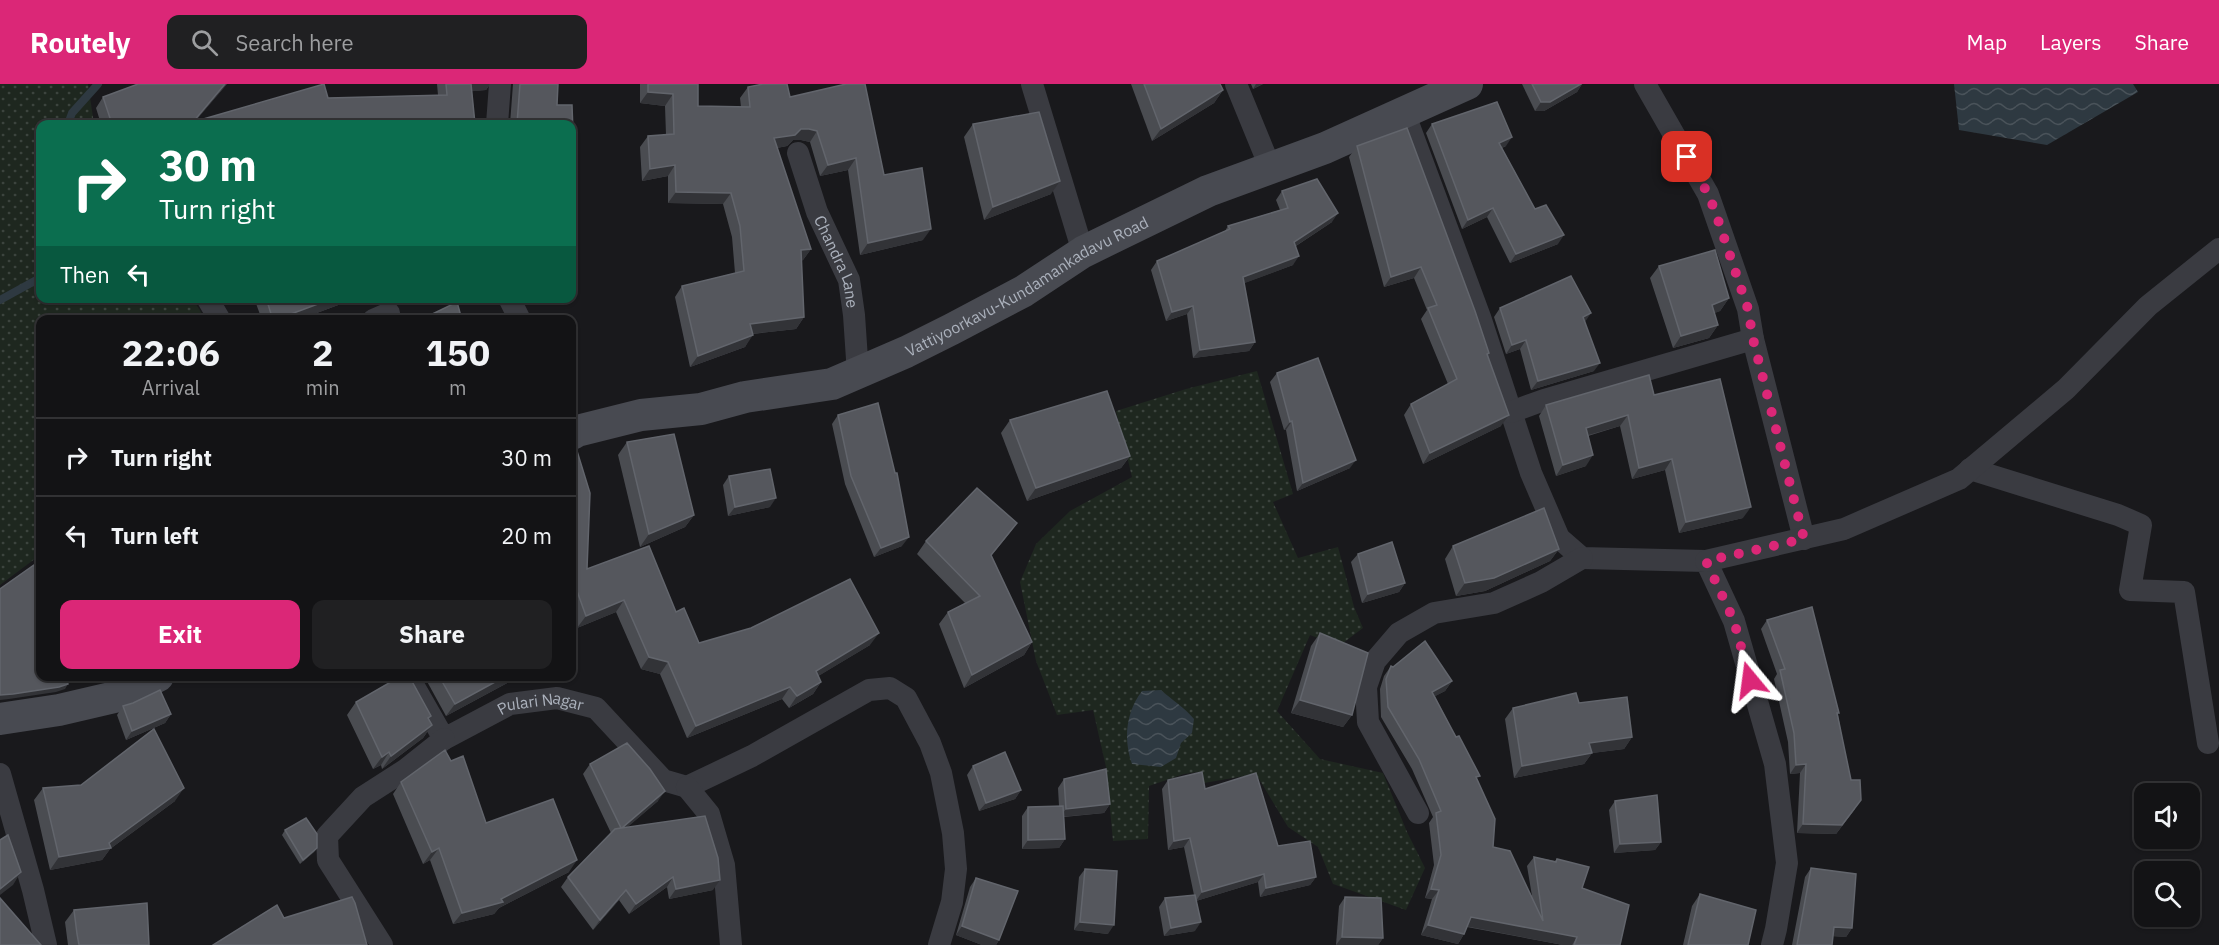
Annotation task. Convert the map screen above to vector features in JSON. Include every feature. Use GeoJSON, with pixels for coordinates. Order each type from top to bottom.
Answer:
{"type":"FeatureCollection","features":[{"type":"Feature","properties":{"kind":"street"},"geometry":{"type":"LineString","coordinates":[[497,118],[500,84]]}},
{"type":"Feature","properties":{"kind":"street"},"geometry":{"type":"LineString","coordinates":[[1032,84],[1083,252]]}},
{"type":"Feature","properties":{"kind":"street"},"geometry":{"type":"LineString","coordinates":[[1236,84],[1270,167]]}},
{"type":"Feature","properties":{"kind":"street","name":"Vattiyoorkavu-Kundamankadavu Road"},"geometry":{"type":"LineString","coordinates":[[576,427],[641,415],[700,409],[745,397],[832,384],[858,374],[962,324],[1024,291],[1083,252],[1208,191],[1325,148],[1467,84]]}},
{"type":"Feature","properties":{"kind":"street"},"geometry":{"type":"LineString","coordinates":[[1645,84],[1708,194],[1748,309],[1753,339],[1804,539]]}},
{"type":"Feature","properties":{"kind":"street"},"geometry":{"type":"LineString","coordinates":[[1404,112],[1447,227],[1531,473],[1559,538],[1582,558]]}},
{"type":"Feature","properties":{"kind":"street","name":"Chandra Lane"},"geometry":{"type":"LineString","coordinates":[[798,153],[817,212],[849,280],[858,374]]}},
{"type":"Feature","properties":{"kind":"street"},"geometry":{"type":"LineString","coordinates":[[1418,813],[1368,722],[1365,687],[1375,661],[1399,633],[1434,613],[1494,603],[1541,582],[1582,558],[1706,561],[1844,529],[1959,479],[2066,389],[2148,306],[2219,249]]}},
{"type":"Feature","properties":{"kind":"street"},"geometry":{"type":"LineString","coordinates":[[1511,412],[1544,400],[1753,339]]}},
{"type":"Feature","properties":{"kind":"street"},"geometry":{"type":"LineString","coordinates":[[1970,469],[2118,514],[2141,525],[2130,590],[2184,592],[2208,743]]}},
{"type":"Feature","properties":{"kind":"street"},"geometry":{"type":"LineString","coordinates":[[1706,561],[1734,621],[1774,764],[1787,864],[1772,945]]}},
{"type":"Feature","properties":{"kind":"street"},"geometry":{"type":"LineString","coordinates":[[0,719],[59,710],[119,696],[148,681]]}},
{"type":"Feature","properties":{"kind":"street"},"geometry":{"type":"LineString","coordinates":[[411,681],[444,739]]}},
{"type":"Feature","properties":{"kind":"street"},"geometry":{"type":"LineString","coordinates":[[731,945],[724,865],[709,814],[687,787],[752,756],[869,690],[890,688],[906,698],[930,743],[941,773],[953,832],[955,880],[952,902],[939,945]]}},
{"type":"Feature","properties":{"kind":"street","name":"Pulari Nagar"},"geometry":{"type":"LineString","coordinates":[[382,945],[328,860],[327,836],[363,797],[405,770],[444,739],[510,704],[557,698],[596,708],[663,780],[687,787]]}},
{"type":"Feature","properties":{"kind":"street"},"geometry":{"type":"LineString","coordinates":[[2,791],[33,890],[46,945]]}},
{"type":"Feature","properties":{"kind":"shaded area"},"geometry":{"type":"Polygon","coordinates":[[[0,84],[88,84],[93,120],[36,120],[36,303],[195,303],[203,315],[36,315],[36,558],[0,585],[0,84]]]}},
{"type":"Feature","properties":{"kind":"shaded area"},"geometry":{"type":"Polygon","coordinates":[[[1257,371],[1293,494],[1273,502],[1298,558],[1338,547],[1354,607],[1363,628],[1339,646],[1310,635],[1277,711],[1320,759],[1383,773],[1407,832],[1425,868],[1406,910],[1333,884],[1318,847],[1288,827],[1256,774],[1204,783],[1198,772],[1184,774],[1149,786],[1148,839],[1113,841],[1106,767],[1093,710],[1057,715],[1036,661],[1020,582],[1036,544],[1070,511],[1132,477],[1116,411],[1186,389],[1257,371]]]}},
{"type":"Feature","properties":{"kind":"water"},"geometry":{"type":"Polygon","coordinates":[[[1954,84],[2133,84],[2138,92],[2047,145],[1959,130],[1954,84]]]}},
{"type":"Feature","properties":{"kind":"water"},"geometry":{"type":"Polygon","coordinates":[[[1161,690],[1194,719],[1192,733],[1181,743],[1176,758],[1161,767],[1132,764],[1127,735],[1132,708],[1142,691],[1161,690]]]}},
{"type":"Feature","properties":{"kind":"building"},"geometry":{"type":"Polygon","coordinates":[[[138,84],[225,84],[195,120],[111,120],[103,97],[138,84]]]}},
{"type":"Feature","properties":{"kind":"building"},"geometry":{"type":"Polygon","coordinates":[[[324,84],[328,98],[447,95],[446,84],[471,84],[475,120],[200,120],[324,84]]]}},
{"type":"Feature","properties":{"kind":"building"},"geometry":{"type":"Polygon","coordinates":[[[520,84],[558,84],[557,105],[572,105],[573,120],[517,120],[520,84]]]}},
{"type":"Feature","properties":{"kind":"building"},"geometry":{"type":"Polygon","coordinates":[[[648,84],[698,84],[698,106],[750,107],[748,87],[763,84],[787,84],[790,97],[846,84],[865,84],[884,175],[922,168],[931,229],[868,243],[856,158],[828,165],[817,131],[809,129],[801,129],[795,135],[774,138],[811,249],[801,250],[804,317],[750,324],[753,335],[698,356],[682,286],[744,271],[740,226],[731,193],[676,192],[675,165],[650,169],[648,136],[674,134],[673,94],[648,92],[648,84]]]}},
{"type":"Feature","properties":{"kind":"building"},"geometry":{"type":"Polygon","coordinates":[[[1144,84],[1220,84],[1223,90],[1161,129],[1144,84]]]}},
{"type":"Feature","properties":{"kind":"building"},"geometry":{"type":"Polygon","coordinates":[[[1532,84],[1581,84],[1550,102],[1541,102],[1532,84]]]}},
{"type":"Feature","properties":{"kind":"building"},"geometry":{"type":"Polygon","coordinates":[[[1497,102],[1512,137],[1499,143],[1535,209],[1546,205],[1564,235],[1516,254],[1493,208],[1468,220],[1432,124],[1497,102]]]}},
{"type":"Feature","properties":{"kind":"building"},"geometry":{"type":"Polygon","coordinates":[[[1039,112],[1060,181],[993,207],[973,124],[1039,112]]]}},
{"type":"Feature","properties":{"kind":"building"},"geometry":{"type":"Polygon","coordinates":[[[1407,128],[1475,311],[1489,353],[1487,354],[1509,415],[1430,453],[1411,404],[1457,379],[1428,308],[1437,305],[1421,267],[1391,277],[1357,146],[1407,128]]]}},
{"type":"Feature","properties":{"kind":"building"},"geometry":{"type":"Polygon","coordinates":[[[1317,179],[1338,213],[1294,242],[1299,256],[1243,277],[1255,342],[1200,350],[1193,306],[1172,312],[1157,261],[1230,229],[1228,226],[1288,208],[1282,191],[1317,179]]]}},
{"type":"Feature","properties":{"kind":"building"},"geometry":{"type":"Polygon","coordinates":[[[1715,250],[1729,298],[1712,305],[1718,325],[1681,336],[1659,266],[1715,250]]]}},
{"type":"Feature","properties":{"kind":"building"},"geometry":{"type":"Polygon","coordinates":[[[1571,276],[1591,313],[1583,317],[1600,363],[1538,381],[1526,340],[1512,345],[1500,308],[1571,276]]]}},
{"type":"Feature","properties":{"kind":"building"},"geometry":{"type":"Polygon","coordinates":[[[268,303],[321,303],[288,315],[271,315],[268,303]]]}},
{"type":"Feature","properties":{"kind":"building"},"geometry":{"type":"Polygon","coordinates":[[[457,303],[461,315],[430,315],[457,303]]]}},
{"type":"Feature","properties":{"kind":"building"},"geometry":{"type":"Polygon","coordinates":[[[1318,358],[1356,460],[1303,483],[1292,421],[1290,422],[1277,373],[1318,358]]]}},
{"type":"Feature","properties":{"kind":"building"},"geometry":{"type":"Polygon","coordinates":[[[1649,375],[1654,395],[1720,379],[1751,507],[1686,522],[1672,459],[1639,468],[1628,415],[1586,428],[1593,455],[1563,465],[1546,405],[1649,375]]]}},
{"type":"Feature","properties":{"kind":"building"},"geometry":{"type":"Polygon","coordinates":[[[1107,391],[1130,456],[1036,488],[1010,420],[1107,391]]]}},
{"type":"Feature","properties":{"kind":"building"},"geometry":{"type":"Polygon","coordinates":[[[878,403],[895,473],[897,473],[909,537],[881,548],[851,476],[838,415],[878,403]]]}},
{"type":"Feature","properties":{"kind":"building"},"geometry":{"type":"Polygon","coordinates":[[[674,434],[694,515],[649,534],[627,442],[674,434]]]}},
{"type":"Feature","properties":{"kind":"building"},"geometry":{"type":"Polygon","coordinates":[[[576,452],[590,493],[587,569],[649,546],[676,612],[684,608],[699,643],[751,628],[850,579],[879,633],[816,671],[821,682],[797,696],[790,687],[696,726],[668,662],[649,657],[624,600],[586,616],[576,588],[576,452]]]}},
{"type":"Feature","properties":{"kind":"building"},"geometry":{"type":"Polygon","coordinates":[[[770,469],[776,498],[735,507],[729,476],[770,469]]]}},
{"type":"Feature","properties":{"kind":"building"},"geometry":{"type":"Polygon","coordinates":[[[977,488],[1017,523],[991,555],[1032,642],[972,675],[948,612],[980,596],[926,541],[977,488]]]}},
{"type":"Feature","properties":{"kind":"building"},"geometry":{"type":"Polygon","coordinates":[[[1544,508],[1559,549],[1494,578],[1465,583],[1453,546],[1544,508]]]}},
{"type":"Feature","properties":{"kind":"building"},"geometry":{"type":"Polygon","coordinates":[[[1392,542],[1405,583],[1368,594],[1358,554],[1392,542]]]}},
{"type":"Feature","properties":{"kind":"building"},"geometry":{"type":"Polygon","coordinates":[[[34,565],[36,572],[36,681],[67,681],[68,684],[0,695],[0,589],[34,565]]]}},
{"type":"Feature","properties":{"kind":"building"},"geometry":{"type":"Polygon","coordinates":[[[1812,607],[1839,713],[1837,713],[1851,780],[1860,780],[1861,800],[1842,825],[1803,824],[1806,764],[1796,765],[1794,733],[1780,670],[1785,669],[1767,620],[1812,607]]]}},
{"type":"Feature","properties":{"kind":"building"},"geometry":{"type":"Polygon","coordinates":[[[1320,633],[1368,653],[1352,715],[1300,700],[1320,633]]]}},
{"type":"Feature","properties":{"kind":"building"},"geometry":{"type":"Polygon","coordinates":[[[1425,641],[1452,681],[1432,692],[1480,776],[1476,777],[1495,819],[1493,847],[1510,851],[1543,921],[1534,857],[1556,862],[1557,859],[1589,867],[1582,888],[1629,905],[1620,945],[1574,945],[1577,937],[1471,917],[1464,934],[1428,925],[1439,890],[1431,889],[1441,855],[1436,813],[1441,811],[1419,759],[1388,707],[1386,679],[1391,666],[1393,667],[1425,641]]]}},
{"type":"Feature","properties":{"kind":"building"},"geometry":{"type":"Polygon","coordinates":[[[392,681],[412,681],[431,716],[428,718],[432,725],[391,756],[389,752],[382,757],[356,702],[392,681]]]}},
{"type":"Feature","properties":{"kind":"building"},"geometry":{"type":"Polygon","coordinates":[[[442,681],[497,681],[455,704],[442,681]]]}},
{"type":"Feature","properties":{"kind":"building"},"geometry":{"type":"Polygon","coordinates":[[[160,690],[171,714],[132,731],[123,706],[160,690]]]}},
{"type":"Feature","properties":{"kind":"building"},"geometry":{"type":"Polygon","coordinates":[[[1576,693],[1579,703],[1627,697],[1632,737],[1589,743],[1592,753],[1522,766],[1513,708],[1576,693]]]}},
{"type":"Feature","properties":{"kind":"building"},"geometry":{"type":"Polygon","coordinates":[[[154,729],[184,788],[109,843],[111,848],[59,857],[43,788],[81,785],[154,729]]]}},
{"type":"Feature","properties":{"kind":"building"},"geometry":{"type":"Polygon","coordinates":[[[627,743],[650,769],[665,791],[622,828],[705,816],[718,858],[720,880],[676,889],[673,877],[636,904],[626,890],[600,920],[568,877],[615,829],[621,828],[590,764],[627,743]]]}},
{"type":"Feature","properties":{"kind":"building"},"geometry":{"type":"Polygon","coordinates":[[[445,750],[451,761],[463,756],[486,823],[553,799],[577,860],[501,899],[503,902],[462,913],[439,848],[432,852],[401,782],[445,750]]]}},
{"type":"Feature","properties":{"kind":"building"},"geometry":{"type":"Polygon","coordinates":[[[1005,752],[1021,790],[986,803],[973,766],[1005,752]]]}},
{"type":"Feature","properties":{"kind":"building"},"geometry":{"type":"Polygon","coordinates":[[[1106,769],[1110,804],[1066,809],[1064,779],[1106,769]]]}},
{"type":"Feature","properties":{"kind":"building"},"geometry":{"type":"Polygon","coordinates":[[[1202,772],[1205,789],[1256,773],[1278,846],[1310,841],[1316,877],[1266,888],[1264,874],[1202,892],[1190,838],[1174,841],[1168,780],[1202,772]]]}},
{"type":"Feature","properties":{"kind":"building"},"geometry":{"type":"Polygon","coordinates":[[[1657,795],[1661,842],[1620,844],[1615,801],[1657,795]]]}},
{"type":"Feature","properties":{"kind":"building"},"geometry":{"type":"Polygon","coordinates":[[[1063,806],[1065,839],[1028,840],[1028,807],[1063,806]]]}},
{"type":"Feature","properties":{"kind":"building"},"geometry":{"type":"Polygon","coordinates":[[[306,818],[317,834],[317,848],[303,860],[285,830],[306,818]]]}},
{"type":"Feature","properties":{"kind":"building"},"geometry":{"type":"Polygon","coordinates":[[[8,835],[21,872],[0,889],[0,840],[8,835]]]}},
{"type":"Feature","properties":{"kind":"building"},"geometry":{"type":"Polygon","coordinates":[[[1811,868],[1856,874],[1852,928],[1834,927],[1832,945],[1797,945],[1811,868]]]}},
{"type":"Feature","properties":{"kind":"building"},"geometry":{"type":"Polygon","coordinates":[[[1085,869],[1117,871],[1114,925],[1080,922],[1085,869]]]}},
{"type":"Feature","properties":{"kind":"building"},"geometry":{"type":"Polygon","coordinates":[[[976,878],[1018,891],[999,940],[962,926],[976,878]]]}},
{"type":"Feature","properties":{"kind":"building"},"geometry":{"type":"Polygon","coordinates":[[[1700,894],[1756,910],[1748,945],[1688,945],[1700,894]]]}},
{"type":"Feature","properties":{"kind":"building"},"geometry":{"type":"Polygon","coordinates":[[[1195,895],[1201,922],[1171,928],[1165,898],[1195,895]]]}},
{"type":"Feature","properties":{"kind":"building"},"geometry":{"type":"Polygon","coordinates":[[[352,897],[367,945],[213,945],[277,905],[284,918],[352,897]]]}},
{"type":"Feature","properties":{"kind":"building"},"geometry":{"type":"Polygon","coordinates":[[[1345,897],[1381,898],[1383,938],[1342,937],[1345,897]]]}},
{"type":"Feature","properties":{"kind":"building"},"geometry":{"type":"Polygon","coordinates":[[[0,898],[41,945],[0,945],[0,898]]]}},
{"type":"Feature","properties":{"kind":"building"},"geometry":{"type":"Polygon","coordinates":[[[147,903],[149,945],[79,945],[74,910],[147,903]]]}},
{"type":"Feature","properties":{"kind":"waterway"},"geometry":{"type":"LineString","coordinates":[[69,120],[72,113],[98,84]]}},
{"type":"Feature","properties":{"kind":"waterway"},"geometry":{"type":"LineString","coordinates":[[0,300],[36,280]]}},
{"type":"Feature","properties":{"kind":"route"},"geometry":{"type":"LineString","coordinates":[[1687,157],[1708,194],[1748,309],[1753,339],[1804,539],[1706,561],[1734,621],[1750,680]]}}]}
